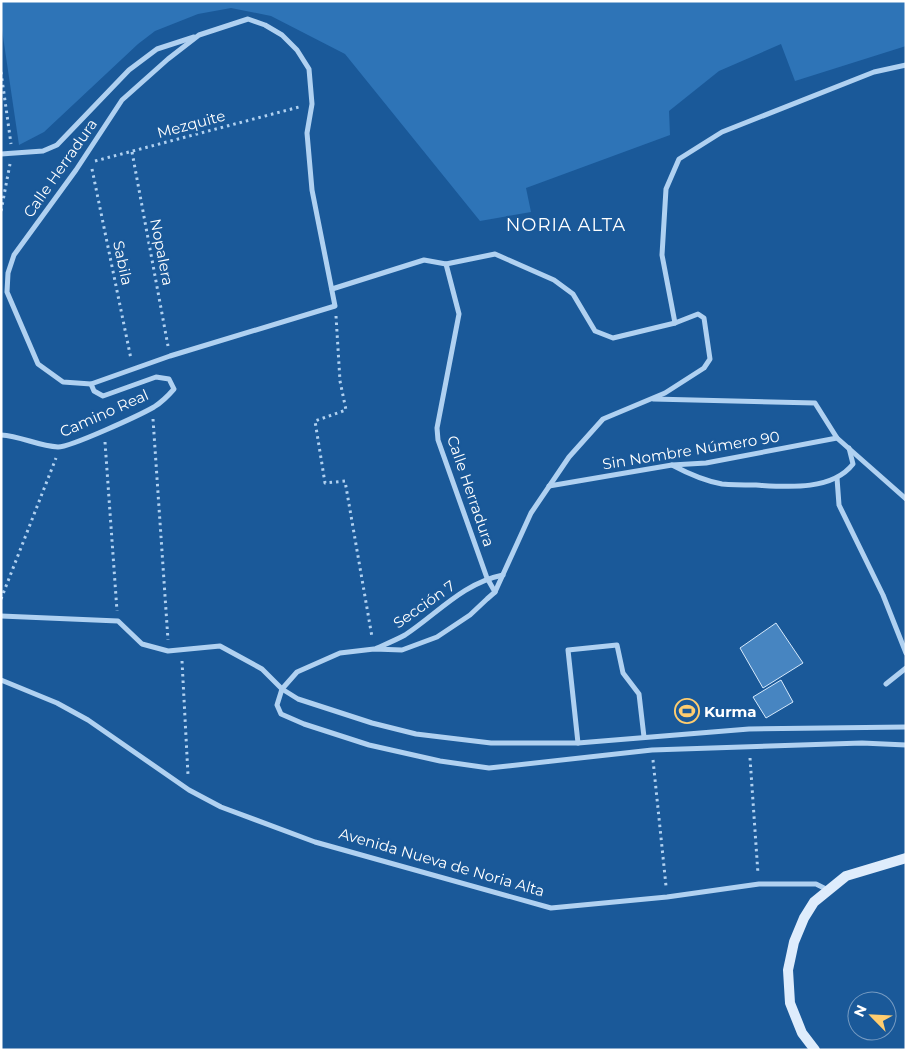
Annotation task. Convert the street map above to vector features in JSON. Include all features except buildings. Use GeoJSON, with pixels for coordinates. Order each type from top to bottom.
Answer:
{"type":"FeatureCollection","features":[{"type":"Feature","properties":{"kind":"main road"},"geometry":{"type":"LineString","coordinates":[[815,1050],[802,1033],[790,1003],[788,970],[794,942],[804,918],[814,902],[846,876],[906,858]]}},
{"type":"Feature","properties":{"kind":"street","name":"Calle Herradura"},"geometry":{"type":"LineString","coordinates":[[248,19],[265,25],[282,35],[297,50],[309,69],[312,104],[308,133],[312,190],[335,306],[170,356],[91,384],[63,382],[38,364],[8,292],[8,273],[14,255],[76,170],[122,100],[168,59],[200,35],[248,19]]}},
{"type":"Feature","properties":{"kind":"street"},"geometry":{"type":"LineString","coordinates":[[1,154],[43,151],[57,145],[129,70],[157,49],[200,35]]}},
{"type":"Feature","properties":{"kind":"street"},"geometry":{"type":"LineString","coordinates":[[675,323],[662,255],[666,189],[679,159],[722,132],[874,72],[906,64]]}},
{"type":"Feature","properties":{"kind":"street"},"geometry":{"type":"LineString","coordinates":[[332,289],[424,260],[446,264],[495,254],[554,280],[573,294],[594,331],[613,338],[675,323],[698,314],[704,318],[710,359],[704,368],[666,393],[604,419],[569,457],[531,513],[495,592]]}},
{"type":"Feature","properties":{"kind":"street","name":"Calle Herradura"},"geometry":{"type":"LineString","coordinates":[[446,264],[459,314],[437,428],[438,440],[487,578],[495,592]]}},
{"type":"Feature","properties":{"kind":"street","name":"Camino Real"},"geometry":{"type":"LineString","coordinates":[[1,435],[14,436],[44,446],[60,447],[78,442],[152,408],[174,389],[169,379],[156,377],[103,396],[94,391],[91,384]]}},
{"type":"Feature","properties":{"kind":"street"},"geometry":{"type":"LineString","coordinates":[[650,399],[815,403],[837,438],[906,499]]}},
{"type":"Feature","properties":{"kind":"street","name":"Sin Nombre Número 90"},"geometry":{"type":"LineString","coordinates":[[549,486],[672,465],[706,463],[837,438]]}},
{"type":"Feature","properties":{"kind":"street"},"geometry":{"type":"LineString","coordinates":[[672,465],[721,484],[801,487],[838,478],[846,472],[853,464],[850,448]]}},
{"type":"Feature","properties":{"kind":"street"},"geometry":{"type":"LineString","coordinates":[[838,478],[839,505],[883,595],[906,653]]}},
{"type":"Feature","properties":{"kind":"street","name":"Sección 7"},"geometry":{"type":"LineString","coordinates":[[374,649],[403,636],[451,599],[487,578],[503,575]]}},
{"type":"Feature","properties":{"kind":"street","name":"Sección 7"},"geometry":{"type":"LineString","coordinates":[[282,690],[297,672],[340,653],[374,649],[402,650],[437,637],[470,615],[495,592]]}},
{"type":"Feature","properties":{"kind":"street"},"geometry":{"type":"LineString","coordinates":[[1,616],[118,621],[142,644],[168,651],[220,646],[262,668],[282,690],[298,699],[372,723],[416,734],[491,743],[578,743],[749,729],[906,727]]}},
{"type":"Feature","properties":{"kind":"street"},"geometry":{"type":"LineString","coordinates":[[578,743],[568,650],[618,645],[623,673],[639,694],[644,737]]}},
{"type":"Feature","properties":{"kind":"street"},"geometry":{"type":"LineString","coordinates":[[886,684],[906,668]]}},
{"type":"Feature","properties":{"kind":"street","name":"Avenida Nueva de Noria Alta"},"geometry":{"type":"LineString","coordinates":[[1,680],[57,703],[88,720],[189,790],[221,807],[315,842],[551,908],[759,884],[816,884],[828,890]]}},
{"type":"Feature","properties":{"kind":"street"},"geometry":{"type":"LineString","coordinates":[[282,690],[277,705],[281,714],[304,724],[369,745],[489,768],[652,750],[862,743],[906,745]]}},
{"type":"Feature","properties":{"kind":"path"},"geometry":{"type":"LineString","coordinates":[[1,72],[12,154],[1,210]]}},
{"type":"Feature","properties":{"kind":"path","name":"Mezquite"},"geometry":{"type":"LineString","coordinates":[[90,162],[312,104]]}},
{"type":"Feature","properties":{"kind":"path","name":"Nopalera"},"geometry":{"type":"LineString","coordinates":[[132,152],[170,356]]}},
{"type":"Feature","properties":{"kind":"path","name":"Sabila"},"geometry":{"type":"LineString","coordinates":[[90,162],[134,369]]}},
{"type":"Feature","properties":{"kind":"path"},"geometry":{"type":"LineString","coordinates":[[335,306],[340,380],[346,410],[315,420],[325,483],[346,481],[374,649]]}},
{"type":"Feature","properties":{"kind":"path"},"geometry":{"type":"LineString","coordinates":[[152,408],[168,651]]}},
{"type":"Feature","properties":{"kind":"path"},"geometry":{"type":"LineString","coordinates":[[104,430],[118,621]]}},
{"type":"Feature","properties":{"kind":"path"},"geometry":{"type":"LineString","coordinates":[[1,599],[60,447]]}},
{"type":"Feature","properties":{"kind":"path"},"geometry":{"type":"LineString","coordinates":[[181,650],[189,790]]}},
{"type":"Feature","properties":{"kind":"path"},"geometry":{"type":"LineString","coordinates":[[750,747],[759,884]]}},
{"type":"Feature","properties":{"kind":"path"},"geometry":{"type":"LineString","coordinates":[[652,750],[667,896]]}},
{"type":"Feature","properties":{"kind":"shaded area"},"geometry":{"type":"Polygon","coordinates":[[[1,1],[906,1],[906,46],[795,81],[781,44],[719,71],[669,111],[670,135],[526,188],[531,212],[480,221],[345,54],[271,16],[231,8],[198,14],[155,31],[138,44],[44,132],[19,145],[1,23],[1,1]]]}},
{"type":"Feature","properties":{"kind":"place","name":"Kurma"},"geometry":{"type":"Point","coordinates":[687,711]}},
{"type":"Feature","properties":{"kind":"district","name":"NORIA ALTA"},"geometry":{"type":"Point","coordinates":[566,225]}}]}
